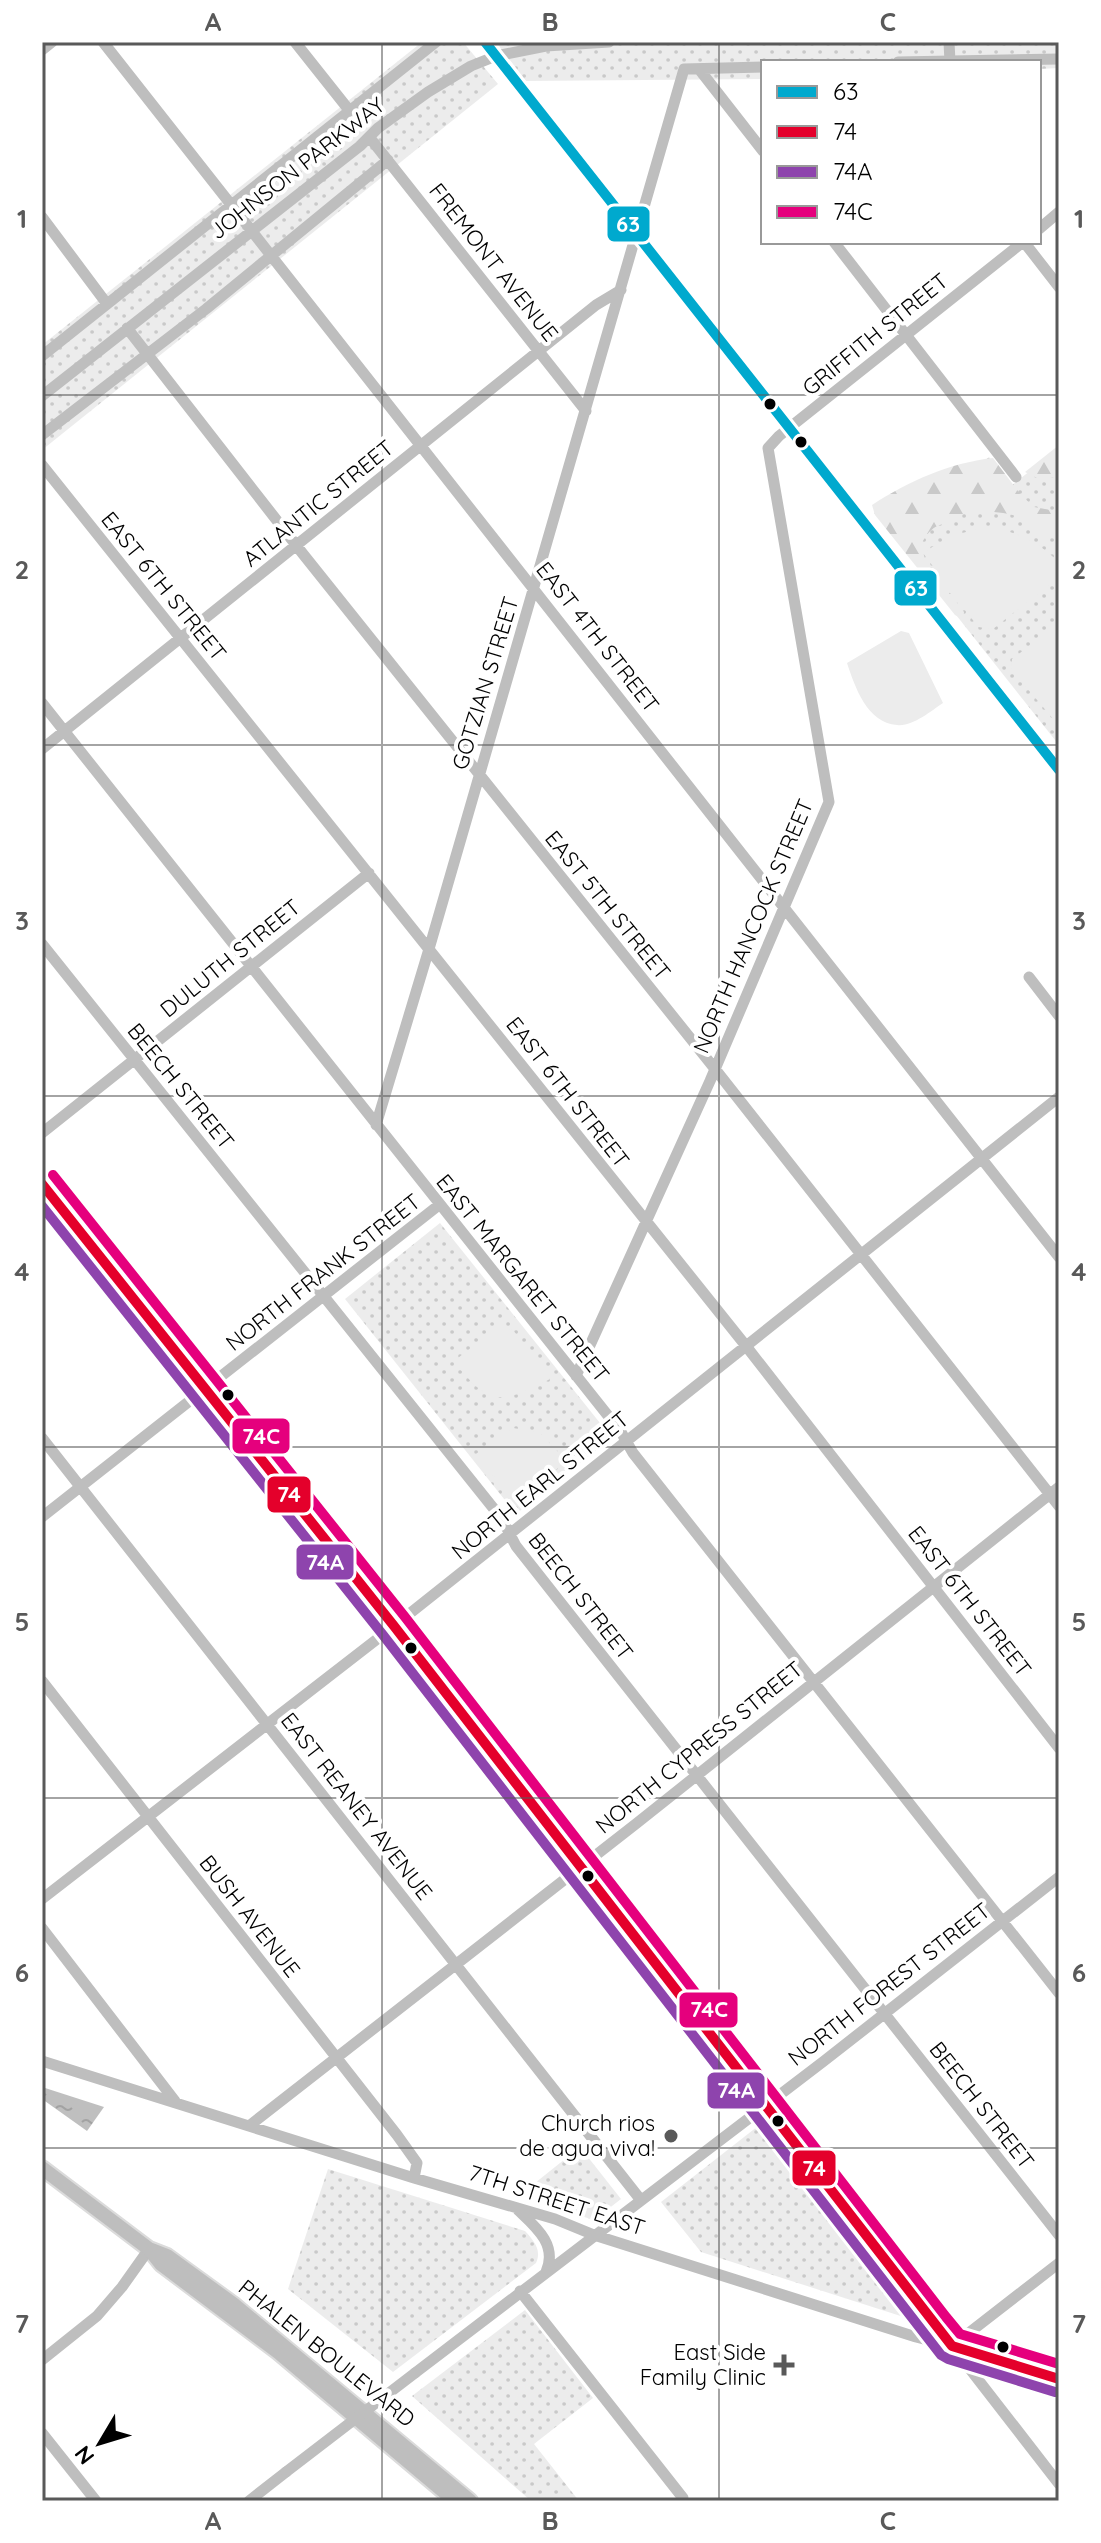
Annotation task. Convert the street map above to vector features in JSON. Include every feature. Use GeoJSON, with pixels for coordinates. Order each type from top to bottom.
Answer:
{"type":"FeatureCollection","features":[{"type":"Feature","properties":{"kind":"main road"},"geometry":{"type":"LineString","coordinates":[[42,1184],[394,1626],[952,2346]]}},
{"type":"Feature","properties":{"kind":"main road","name":"PHALEN BOULEVARD"},"geometry":{"type":"LineString","coordinates":[[42,2168],[149,2249],[161,2264],[278,2352],[455,2501]]}},
{"type":"Feature","properties":{"kind":"main road","name":"PHALEN BOULEVARD"},"geometry":{"type":"LineString","coordinates":[[149,2249],[167,2256],[233,2304],[470,2501]]}},
{"type":"Feature","properties":{"kind":"main road","name":"7TH STREET EAST"},"geometry":{"type":"LineString","coordinates":[[952,2346],[1059,2379]]}},
{"type":"Feature","properties":{"kind":"street"},"geometry":{"type":"LineString","coordinates":[[42,50],[52,42]]}},
{"type":"Feature","properties":{"kind":"street","name":"EAST 4TH STREET"},"geometry":{"type":"LineString","coordinates":[[103,42],[1059,1257]]}},
{"type":"Feature","properties":{"kind":"street"},"geometry":{"type":"LineString","coordinates":[[295,42],[349,110]]}},
{"type":"Feature","properties":{"kind":"street","name":"JOHNSON PARKWAY"},"geometry":{"type":"LineString","coordinates":[[42,356],[436,42]]}},
{"type":"Feature","properties":{"kind":"street"},"geometry":{"type":"LineString","coordinates":[[485,42],[1059,770]]}},
{"type":"Feature","properties":{"kind":"street","name":"JOHNSON PARKWAY"},"geometry":{"type":"LineString","coordinates":[[42,396],[370,138],[378,128],[449,77],[496,56],[546,46],[609,42]]}},
{"type":"Feature","properties":{"kind":"street"},"geometry":{"type":"LineString","coordinates":[[1023,60],[1059,59]]}},
{"type":"Feature","properties":{"kind":"street"},"geometry":{"type":"LineString","coordinates":[[699,69],[761,67]]}},
{"type":"Feature","properties":{"kind":"street","name":"GOTZIAN STREET"},"geometry":{"type":"LineString","coordinates":[[376,1125],[684,69],[699,69]]}},
{"type":"Feature","properties":{"kind":"street"},"geometry":{"type":"LineString","coordinates":[[699,69],[761,148]]}},
{"type":"Feature","properties":{"kind":"street","name":"FREMONT AVENUE"},"geometry":{"type":"LineString","coordinates":[[370,138],[586,411]]}},
{"type":"Feature","properties":{"kind":"street"},"geometry":{"type":"LineString","coordinates":[[42,435],[206,309],[388,160]]}},
{"type":"Feature","properties":{"kind":"street"},"geometry":{"type":"LineString","coordinates":[[1041,227],[1059,212]]}},
{"type":"Feature","properties":{"kind":"street"},"geometry":{"type":"LineString","coordinates":[[42,217],[107,304]]}},
{"type":"Feature","properties":{"kind":"street"},"geometry":{"type":"LineString","coordinates":[[836,244],[1016,477]]}},
{"type":"Feature","properties":{"kind":"street","name":"GRIFFITH STREET"},"geometry":{"type":"LineString","coordinates":[[789,428],[1020,244]]}},
{"type":"Feature","properties":{"kind":"street"},"geometry":{"type":"LineString","coordinates":[[1025,244],[1059,287]]}},
{"type":"Feature","properties":{"kind":"street","name":"ATLANTIC STREET"},"geometry":{"type":"LineString","coordinates":[[42,749],[596,305],[621,290]]}},
{"type":"Feature","properties":{"kind":"street","name":"EAST 5TH STREET"},"geometry":{"type":"LineString","coordinates":[[127,328],[297,547],[860,1255],[1055,1491],[1059,1506]]}},
{"type":"Feature","properties":{"kind":"street","name":"NORTH HANCOCK STREET"},"geometry":{"type":"LineString","coordinates":[[576,1376],[715,1069],[829,802],[768,461],[770,445],[789,428]]}},
{"type":"Feature","properties":{"kind":"street","name":"EAST 6TH STREET"},"geometry":{"type":"LineString","coordinates":[[42,465],[746,1346],[1059,1748]]}},
{"type":"Feature","properties":{"kind":"street","name":"EAST MARGARET STREET"},"geometry":{"type":"LineString","coordinates":[[42,703],[576,1376],[633,1453],[1059,1993]]}},
{"type":"Feature","properties":{"kind":"street","name":"DULUTH STREET"},"geometry":{"type":"LineString","coordinates":[[42,1133],[369,873]]}},
{"type":"Feature","properties":{"kind":"street","name":"BEECH STREET"},"geometry":{"type":"LineString","coordinates":[[42,944],[502,1519],[509,1534],[696,1775],[1059,2235]]}},
{"type":"Feature","properties":{"kind":"street"},"geometry":{"type":"LineString","coordinates":[[1029,977],[1059,1016]]}},
{"type":"Feature","properties":{"kind":"street","name":"NORTH EARL STREET"},"geometry":{"type":"LineString","coordinates":[[42,1899],[394,1626],[1059,1097]]}},
{"type":"Feature","properties":{"kind":"street","name":"NORTH FRANK STREET"},"geometry":{"type":"LineString","coordinates":[[42,1517],[439,1205]]}},
{"type":"Feature","properties":{"kind":"street","name":"EAST REANEY AVENUE"},"geometry":{"type":"LineString","coordinates":[[42,1438],[640,2199]]}},
{"type":"Feature","properties":{"kind":"street","name":"NORTH CYPRESS STREET"},"geometry":{"type":"LineString","coordinates":[[249,2126],[1055,1491]]}},
{"type":"Feature","properties":{"kind":"street","name":"BUSH AVENUE"},"geometry":{"type":"LineString","coordinates":[[42,1681],[417,2163],[414,2178]]}},
{"type":"Feature","properties":{"kind":"street","name":"NORTH FOREST STREET"},"geometry":{"type":"LineString","coordinates":[[249,2501],[1059,1877]]}},
{"type":"Feature","properties":{"kind":"street"},"geometry":{"type":"LineString","coordinates":[[42,1928],[175,2102]]}},
{"type":"Feature","properties":{"kind":"street","name":"7TH STREET EAST"},"geometry":{"type":"LineString","coordinates":[[42,2061],[555,2219],[594,2235],[952,2346]]}},
{"type":"Feature","properties":{"kind":"street"},"geometry":{"type":"LineString","coordinates":[[515,2207],[543,2234],[548,2244],[550,2257],[546,2272]]}},
{"type":"Feature","properties":{"kind":"street"},"geometry":{"type":"LineString","coordinates":[[42,2360],[97,2316],[149,2249]]}},
{"type":"Feature","properties":{"kind":"street"},"geometry":{"type":"LineString","coordinates":[[1059,2263],[952,2346],[1059,2484]]}},
{"type":"Feature","properties":{"kind":"street"},"geometry":{"type":"LineString","coordinates":[[520,2291],[683,2498]]}},
{"type":"Feature","properties":{"kind":"street"},"geometry":{"type":"LineString","coordinates":[[42,2433],[96,2501]]}},
{"type":"Feature","properties":{"kind":"green space"},"geometry":{"type":"Polygon","coordinates":[[[422,42],[463,42],[498,84],[42,450],[42,345],[422,42]]]}},
{"type":"Feature","properties":{"kind":"green space"},"geometry":{"type":"Polygon","coordinates":[[[496,42],[1059,42],[1059,68],[1041,69],[1041,60],[761,60],[761,79],[526,81],[496,42]]]}},
{"type":"Feature","properties":{"kind":"green space"},"geometry":{"type":"Polygon","coordinates":[[[1059,445],[1059,477],[1039,479],[1025,472],[1059,445]]]}},
{"type":"Feature","properties":{"kind":"green space"},"geometry":{"type":"Polygon","coordinates":[[[1059,448],[1059,745],[892,534],[989,457],[1011,486],[1059,448]]]}},
{"type":"Feature","properties":{"kind":"green space"},"geometry":{"type":"Polygon","coordinates":[[[993,458],[1034,507],[1059,514],[1059,538],[1040,534],[1016,516],[990,512],[965,512],[931,530],[921,545],[925,559],[964,612],[963,619],[955,615],[875,515],[872,505],[930,474],[993,458]]]}},
{"type":"Feature","properties":{"kind":"green space"},"geometry":{"type":"Polygon","coordinates":[[[988,527],[1027,538],[1059,562],[1059,577],[993,629],[978,627],[923,553],[954,536],[988,527]]]}},
{"type":"Feature","properties":{"kind":"green space"},"geometry":{"type":"Polygon","coordinates":[[[1059,623],[1059,726],[1011,669],[1012,659],[1059,623]]]}},
{"type":"Feature","properties":{"kind":"green space"},"geometry":{"type":"Polygon","coordinates":[[[901,631],[909,633],[943,703],[915,721],[897,725],[887,723],[870,711],[858,693],[847,663],[901,631]]]}},
{"type":"Feature","properties":{"kind":"green space"},"geometry":{"type":"Polygon","coordinates":[[[440,1223],[612,1438],[516,1514],[345,1299],[440,1223]]]}},
{"type":"Feature","properties":{"kind":"green space"},"geometry":{"type":"Polygon","coordinates":[[[498,1327],[513,1330],[550,1379],[507,1397],[496,1397],[476,1386],[466,1376],[454,1361],[498,1327]]]}},
{"type":"Feature","properties":{"kind":"green space"},"geometry":{"type":"Polygon","coordinates":[[[513,1428],[539,1432],[567,1461],[520,1498],[511,1498],[476,1454],[513,1428]]]}},
{"type":"Feature","properties":{"kind":"green space"},"geometry":{"type":"Polygon","coordinates":[[[762,2123],[912,2317],[910,2319],[701,2252],[661,2202],[762,2123]]]}},
{"type":"Feature","properties":{"kind":"green space"},"geometry":{"type":"Polygon","coordinates":[[[580,2147],[621,2199],[594,2220],[555,2208],[535,2183],[580,2147]]]}},
{"type":"Feature","properties":{"kind":"green space"},"geometry":{"type":"Polygon","coordinates":[[[328,2169],[525,2231],[538,2250],[536,2263],[393,2372],[288,2289],[328,2169]]]}},
{"type":"Feature","properties":{"kind":"green space"},"geometry":{"type":"Polygon","coordinates":[[[525,2310],[593,2398],[534,2444],[579,2501],[531,2501],[412,2396],[525,2310]]]}},
{"type":"Feature","properties":{"kind":"water"},"geometry":{"type":"Polygon","coordinates":[[[42,2087],[104,2107],[87,2131],[42,2099],[42,2087]]]}},
{"type":"Feature","properties":{"kind":"transit line","name":"63"},"geometry":{"type":"LineString","coordinates":[[485,42],[1059,770]]}},
{"type":"Feature","properties":{"kind":"transit line","name":"74C"},"geometry":{"type":"LineString","coordinates":[[53,1175],[405,1617],[960,2334],[1059,2364]]}},
{"type":"Feature","properties":{"kind":"transit line","name":"74"},"geometry":{"type":"LineString","coordinates":[[42,1184],[394,1626],[952,2346],[1059,2379]]}},
{"type":"Feature","properties":{"kind":"transit line","name":"74A"},"geometry":{"type":"LineString","coordinates":[[42,1206],[383,1635],[941,2355],[1055,2392]]}},
{"type":"Feature","properties":{"kind":"place","name":"Church rios de agua viva!"},"geometry":{"type":"Point","coordinates":[671,2136]}},
{"type":"Feature","properties":{"kind":"place","name":"East Side Family Clinic"},"geometry":{"type":"Point","coordinates":[784,2365]}}]}
